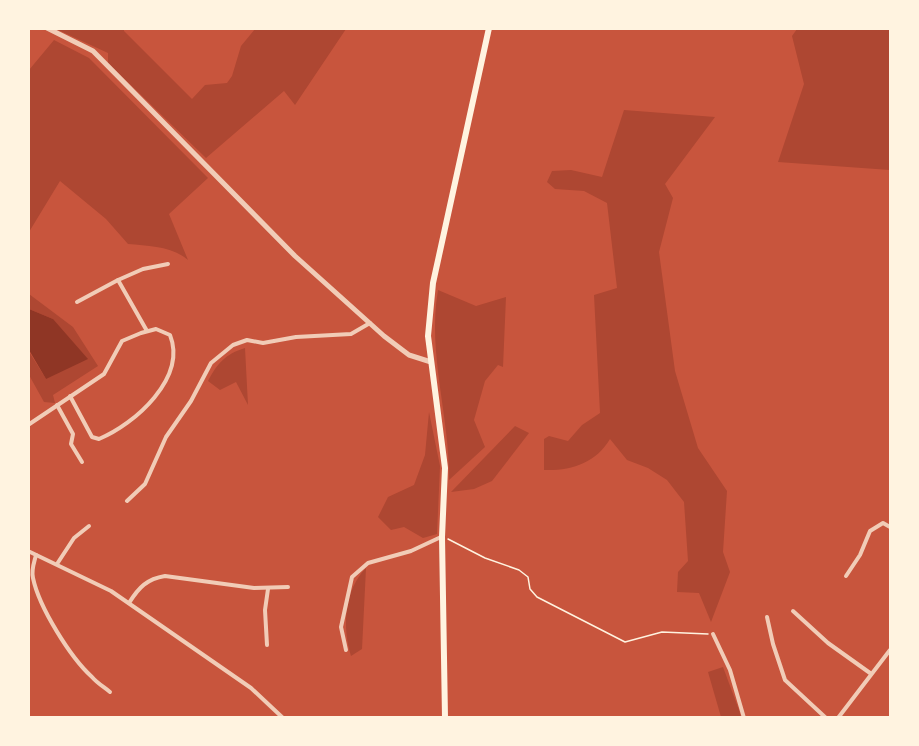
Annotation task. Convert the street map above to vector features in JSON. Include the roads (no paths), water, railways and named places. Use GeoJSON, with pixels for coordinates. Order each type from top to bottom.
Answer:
{"type":"FeatureCollection","features":[{"type":"Feature","properties":{"kind":"main road"},"geometry":{"type":"LineString","coordinates":[[444,717],[442,537],[445,468],[428,336],[433,283],[489,28]]}},
{"type":"Feature","properties":{"kind":"street"},"geometry":{"type":"LineString","coordinates":[[47,28],[93,51],[270,232],[370,323],[409,355],[431,362]]}},
{"type":"Feature","properties":{"kind":"street"},"geometry":{"type":"LineString","coordinates":[[77,302],[143,269],[168,264]]}},
{"type":"Feature","properties":{"kind":"street"},"geometry":{"type":"LineString","coordinates":[[118,280],[147,331]]}},
{"type":"Feature","properties":{"kind":"street"},"geometry":{"type":"LineString","coordinates":[[127,501],[145,484],[165,439],[191,401],[211,363],[233,345],[247,340],[263,343],[296,337],[345,335],[370,323]]}},
{"type":"Feature","properties":{"kind":"street"},"geometry":{"type":"LineString","coordinates":[[28,425],[70,396],[104,374],[115,350],[122,341],[147,331],[161,329],[170,335],[174,360],[160,388],[140,412],[111,435],[99,440],[92,436],[70,396]]}},
{"type":"Feature","properties":{"kind":"street"},"geometry":{"type":"LineString","coordinates":[[57,405],[73,434],[71,444],[82,462]]}},
{"type":"Feature","properties":{"kind":"street"},"geometry":{"type":"LineString","coordinates":[[846,576],[860,555],[870,531],[883,523],[891,527]]}},
{"type":"Feature","properties":{"kind":"street"},"geometry":{"type":"LineString","coordinates":[[57,564],[74,538],[89,526]]}},
{"type":"Feature","properties":{"kind":"street"},"geometry":{"type":"LineString","coordinates":[[346,650],[341,627],[352,578],[368,563],[411,551],[442,537]]}},
{"type":"Feature","properties":{"kind":"street"},"geometry":{"type":"LineString","coordinates":[[28,551],[129,603],[251,688],[283,717]]}},
{"type":"Feature","properties":{"kind":"street"},"geometry":{"type":"LineString","coordinates":[[36,555],[32,570],[33,580],[49,616],[78,661],[92,678],[110,692]]}},
{"type":"Feature","properties":{"kind":"street"},"geometry":{"type":"LineString","coordinates":[[129,603],[142,585],[151,578],[165,576],[268,589],[288,587]]}},
{"type":"Feature","properties":{"kind":"street"},"geometry":{"type":"LineString","coordinates":[[267,645],[265,610],[268,589]]}},
{"type":"Feature","properties":{"kind":"street"},"geometry":{"type":"LineString","coordinates":[[793,611],[828,643],[870,673]]}},
{"type":"Feature","properties":{"kind":"street"},"geometry":{"type":"LineString","coordinates":[[767,618],[785,680],[826,717]]}},
{"type":"Feature","properties":{"kind":"street"},"geometry":{"type":"LineString","coordinates":[[713,634],[730,670],[744,717]]}},
{"type":"Feature","properties":{"kind":"street"},"geometry":{"type":"LineString","coordinates":[[838,717],[870,673],[891,650]]}}]}
